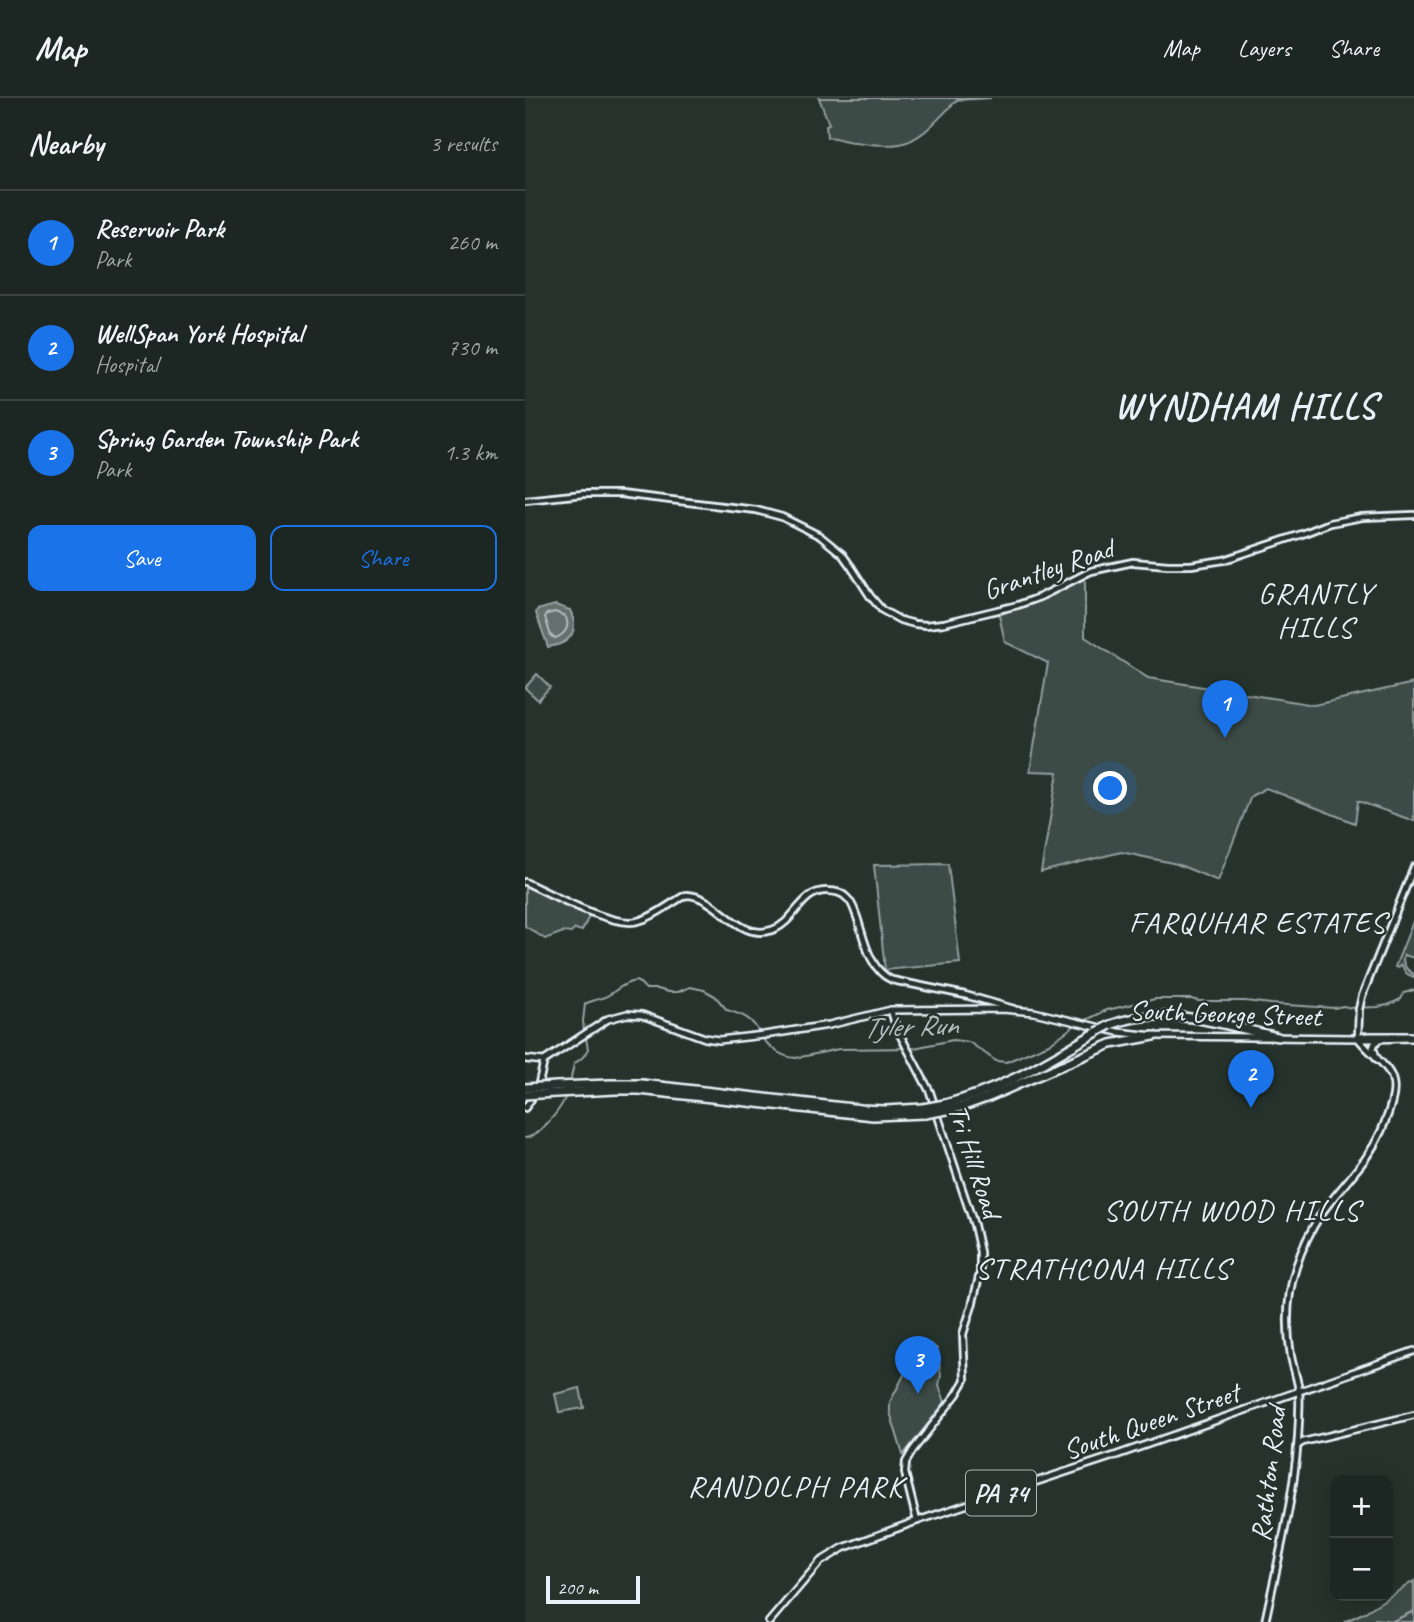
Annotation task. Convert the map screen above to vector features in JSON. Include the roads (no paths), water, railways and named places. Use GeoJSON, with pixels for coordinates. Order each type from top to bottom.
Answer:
{"type":"FeatureCollection","features":[{"type":"Feature","properties":{"kind":"highway"},"geometry":{"type":"LineString","coordinates":[[946,1107],[1006,1083],[1110,1025],[1134,1017],[1169,1014],[1278,1037]]}},
{"type":"Feature","properties":{"kind":"highway"},"geometry":{"type":"LineString","coordinates":[[525,1088],[639,1090],[873,1116],[961,1107],[1005,1091],[1103,1047],[1154,1036]]}},
{"type":"Feature","properties":{"kind":"highway"},"geometry":{"type":"LineString","coordinates":[[525,1095],[556,1090]]}},
{"type":"Feature","properties":{"kind":"main road","name":"South George Street"},"geometry":{"type":"LineString","coordinates":[[544,1061],[614,1016],[635,1014],[706,1038],[727,1040],[829,1025],[891,1010],[1015,1010],[1118,1032],[1154,1036],[1381,1040],[1414,1037]]}},
{"type":"Feature","properties":{"kind":"main road","name":"South George Street"},"geometry":{"type":"LineString","coordinates":[[1358,1038],[1368,1035],[1414,1037]]}},
{"type":"Feature","properties":{"kind":"main road"},"geometry":{"type":"LineString","coordinates":[[1377,1059],[1373,1045],[1381,1040]]}},
{"type":"Feature","properties":{"kind":"main road"},"geometry":{"type":"LineString","coordinates":[[525,1059],[544,1061]]}},
{"type":"Feature","properties":{"kind":"main road","name":"South Queen Street"},"geometry":{"type":"LineString","coordinates":[[769,1622],[820,1562],[834,1552],[860,1541],[1414,1351]]}},
{"type":"Feature","properties":{"kind":"street","name":"Grantley Road"},"geometry":{"type":"LineString","coordinates":[[525,500],[583,494],[620,494],[774,514],[814,532],[836,548],[870,596],[886,613],[908,622],[926,625],[1018,605],[1091,571],[1133,562],[1191,565],[1223,560],[1330,523],[1362,517],[1414,515]]}},
{"type":"Feature","properties":{"kind":"street"},"geometry":{"type":"LineString","coordinates":[[1358,1038],[1359,1007],[1414,867]]}},
{"type":"Feature","properties":{"kind":"street"},"geometry":{"type":"LineString","coordinates":[[525,882],[618,921],[635,922],[650,917],[686,895],[691,895],[707,902],[750,931],[772,931],[813,893],[835,891],[843,894],[852,903],[874,965],[884,976],[1015,1010]]}},
{"type":"Feature","properties":{"kind":"street","name":"Tri Hill Road"},"geometry":{"type":"LineString","coordinates":[[891,1010],[930,1092],[981,1252],[980,1273],[963,1334],[965,1380],[906,1462],[905,1473],[918,1521]]}},
{"type":"Feature","properties":{"kind":"street","name":"Rathton Road"},"geometry":{"type":"LineString","coordinates":[[1265,1622],[1285,1528],[1298,1445],[1299,1392],[1288,1329],[1290,1292],[1295,1271],[1313,1227],[1367,1156],[1387,1118],[1393,1097],[1393,1080],[1387,1069],[1358,1038]]}},
{"type":"Feature","properties":{"kind":"street"},"geometry":{"type":"LineString","coordinates":[[525,1108],[539,1086],[544,1061]]}},
{"type":"Feature","properties":{"kind":"street"},"geometry":{"type":"LineString","coordinates":[[1298,1445],[1414,1415]]}},
{"type":"Feature","properties":{"kind":"water"},"geometry":{"type":"Polygon","coordinates":[[[555,605],[570,610],[573,631],[567,640],[548,647],[536,613],[537,610],[555,605]]]}},
{"type":"Feature","properties":{"kind":"waterway","name":"Tyler Run"},"geometry":{"type":"LineString","coordinates":[[584,1032],[585,1004],[635,981],[646,989],[668,992],[678,992],[690,987],[704,990],[715,996],[727,1010],[750,1020],[760,1034]]}},
{"type":"Feature","properties":{"kind":"waterway","name":"Tyler Run"},"geometry":{"type":"LineString","coordinates":[[1082,1022],[1107,1010],[1155,999],[1245,1001],[1352,1008],[1388,1005],[1401,999],[1404,993],[1414,990]]}},
{"type":"Feature","properties":{"kind":"waterway","name":"Tyler Run"},"geometry":{"type":"LineString","coordinates":[[762,1038],[777,1052],[796,1058],[839,1049],[914,1048],[953,1040],[969,1042],[996,1061],[1006,1062],[1049,1044],[1077,1024]]}},
{"type":"Feature","properties":{"kind":"waterway","name":"Tyler Run"},"geometry":{"type":"LineString","coordinates":[[571,1078],[574,1064],[588,1049],[586,1038]]}},
{"type":"Feature","properties":{"kind":"waterway","name":"Tyler Run"},"geometry":{"type":"LineString","coordinates":[[525,1138],[536,1133],[548,1122],[565,1098]]}},
{"type":"Feature","properties":{"kind":"waterway"},"geometry":{"type":"LineString","coordinates":[[1373,1622],[1375,1619],[1393,1621],[1414,1611]]}},
{"type":"Feature","properties":{"kind":"place","name":"Reservoir Park"},"geometry":{"type":"Point","coordinates":[1225,738]}},
{"type":"Feature","properties":{"kind":"place","name":"WellSpan York Hospital"},"geometry":{"type":"Point","coordinates":[1251,1108]}},
{"type":"Feature","properties":{"kind":"place","name":"Spring Garden Township Park"},"geometry":{"type":"Point","coordinates":[918,1394]}},
{"type":"Feature","properties":{"kind":"district","name":"WYNDHAM HILLS"},"geometry":{"type":"Point","coordinates":[1246,406]}},
{"type":"Feature","properties":{"kind":"district","name":"GRANTLY HILLS"},"geometry":{"type":"Point","coordinates":[1316,610]}},
{"type":"Feature","properties":{"kind":"district","name":"FARQUHAR ESTATES"},"geometry":{"type":"Point","coordinates":[1258,922]}},
{"type":"Feature","properties":{"kind":"district","name":"SOUTH WOOD HILLS"},"geometry":{"type":"Point","coordinates":[1232,1210]}},
{"type":"Feature","properties":{"kind":"district","name":"STRATHCONA HILLS"},"geometry":{"type":"Point","coordinates":[1103,1268]}},
{"type":"Feature","properties":{"kind":"district","name":"RANDOLPH PARK"},"geometry":{"type":"Point","coordinates":[796,1486]}}]}
